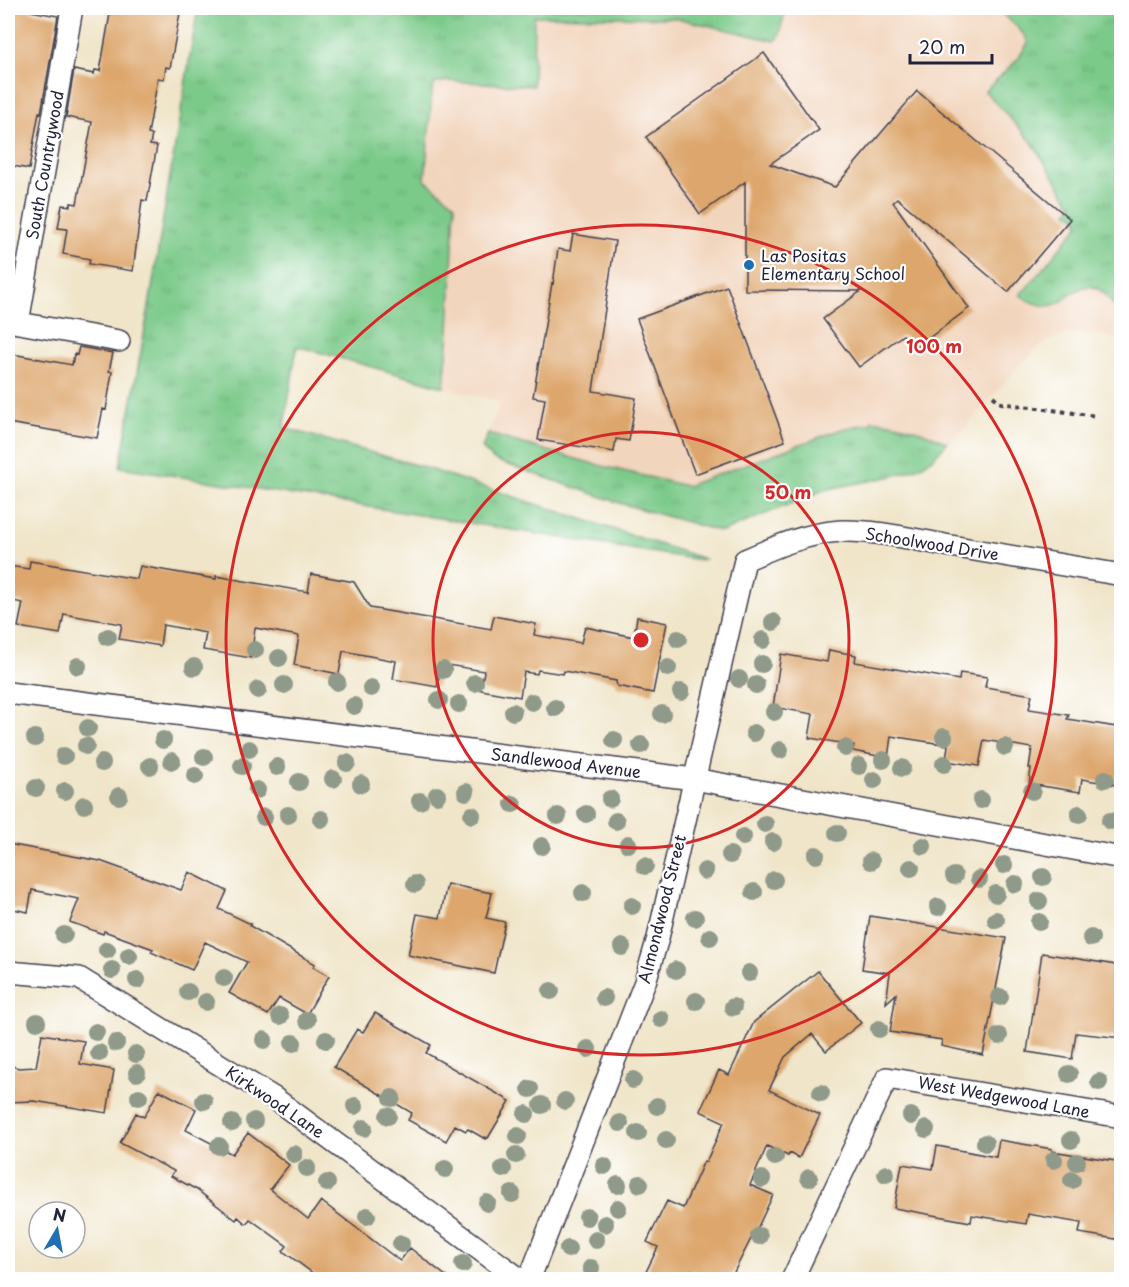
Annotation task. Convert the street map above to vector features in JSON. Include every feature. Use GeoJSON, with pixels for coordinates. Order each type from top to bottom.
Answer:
{"type":"FeatureCollection","features":[{"type":"Feature","properties":{"kind":"street","name":"South Countrywood"},"geometry":{"type":"LineString","coordinates":[[13,322],[72,8]]}},
{"type":"Feature","properties":{"kind":"street"},"geometry":{"type":"LineString","coordinates":[[13,322],[119,341]]}},
{"type":"Feature","properties":{"kind":"street","name":"Schoolwood Drive"},"geometry":{"type":"LineString","coordinates":[[745,560],[799,539],[842,531],[887,535],[1122,575]]}},
{"type":"Feature","properties":{"kind":"street","name":"Almondwood Street"},"geometry":{"type":"LineString","coordinates":[[529,1280],[645,982],[658,938],[745,560]]}},
{"type":"Feature","properties":{"kind":"street","name":"Sandlewood Avenue"},"geometry":{"type":"LineString","coordinates":[[8,693],[694,779],[1122,858]]}},
{"type":"Feature","properties":{"kind":"street","name":"Kirkwood Lane"},"geometry":{"type":"LineString","coordinates":[[8,972],[79,978],[274,1098],[521,1280]]}},
{"type":"Feature","properties":{"kind":"street","name":"West Wedgewood Lane"},"geometry":{"type":"LineString","coordinates":[[792,1280],[887,1078],[1122,1117]]}},
{"type":"Feature","properties":{"kind":"path"},"geometry":{"type":"LineString","coordinates":[[993,396],[1000,403],[1096,416]]}},
{"type":"Feature","properties":{"kind":"shaded area","name":"Las Positas Elementary School"},"geometry":{"type":"Polygon","coordinates":[[[779,8],[994,8],[1011,21],[1026,37],[1028,43],[1018,59],[986,91],[1031,141],[1072,205],[1068,212],[1077,218],[1079,226],[1021,292],[1027,300],[1050,306],[1082,288],[1095,287],[1121,313],[1121,342],[1098,334],[1084,333],[1067,334],[1045,342],[1024,361],[950,444],[947,443],[934,457],[920,467],[893,476],[824,490],[722,532],[623,504],[494,460],[482,448],[501,402],[444,387],[455,204],[425,180],[433,85],[438,81],[449,81],[532,86],[533,16],[676,18],[775,41],[785,12],[779,8]]]}},
{"type":"Feature","properties":{"kind":"green space"},"geometry":{"type":"Polygon","coordinates":[[[198,8],[779,8],[785,11],[779,37],[775,41],[676,18],[534,16],[533,86],[449,81],[435,83],[432,90],[425,180],[455,204],[444,387],[297,346],[284,428],[423,467],[704,559],[120,467],[198,8]]]}},
{"type":"Feature","properties":{"kind":"green space"},"geometry":{"type":"Polygon","coordinates":[[[994,8],[1121,8],[1121,313],[1102,291],[1094,287],[1081,288],[1059,303],[1046,306],[1020,295],[1079,225],[1077,218],[1068,212],[1072,205],[1031,141],[985,91],[1018,59],[1028,43],[1019,29],[994,8]]]}},
{"type":"Feature","properties":{"kind":"green space"},"geometry":{"type":"Polygon","coordinates":[[[872,420],[910,428],[947,443],[934,457],[920,467],[893,476],[824,490],[722,532],[623,504],[494,460],[482,448],[488,434],[594,464],[686,486],[842,429],[871,423],[872,420]]]}},
{"type":"Feature","properties":{"kind":"building"},"geometry":{"type":"Polygon","coordinates":[[[8,8],[31,8],[30,11],[58,16],[29,169],[8,165],[8,8]]]}},
{"type":"Feature","properties":{"kind":"building"},"geometry":{"type":"Polygon","coordinates":[[[111,8],[174,8],[173,12],[180,13],[170,68],[166,67],[164,79],[158,78],[148,134],[152,135],[150,145],[157,146],[147,201],[142,200],[133,271],[89,264],[90,259],[63,254],[67,229],[58,228],[62,205],[77,204],[92,122],[66,117],[74,70],[94,74],[95,70],[100,71],[111,8]]]}},
{"type":"Feature","properties":{"kind":"building"},"geometry":{"type":"Polygon","coordinates":[[[764,53],[819,130],[770,164],[835,187],[917,91],[1070,219],[1008,292],[897,198],[893,202],[969,308],[914,349],[903,335],[859,367],[823,319],[861,291],[745,290],[745,182],[700,214],[646,137],[764,53]]]}},
{"type":"Feature","properties":{"kind":"building"},"geometry":{"type":"Polygon","coordinates":[[[573,234],[615,241],[593,391],[636,398],[629,441],[616,439],[614,452],[538,440],[545,399],[533,397],[552,283],[558,249],[570,251],[573,234]]]}},
{"type":"Feature","properties":{"kind":"building"},"geometry":{"type":"Polygon","coordinates":[[[727,286],[785,441],[695,474],[637,319],[727,286]]]}},
{"type":"Feature","properties":{"kind":"building"},"geometry":{"type":"Polygon","coordinates":[[[79,347],[113,353],[106,410],[103,409],[97,438],[8,423],[8,379],[12,354],[72,365],[74,354],[77,355],[79,347]]]}},
{"type":"Feature","properties":{"kind":"building"},"geometry":{"type":"Polygon","coordinates":[[[30,561],[137,579],[140,566],[308,592],[311,574],[354,582],[370,608],[491,629],[494,616],[536,624],[534,635],[581,643],[585,627],[634,637],[637,617],[667,623],[653,693],[617,686],[616,681],[564,671],[563,674],[538,670],[537,674],[524,672],[520,697],[481,690],[484,671],[442,664],[437,687],[393,679],[396,661],[343,651],[339,674],[294,665],[299,636],[255,628],[251,658],[203,650],[206,633],[163,625],[160,646],[119,639],[122,624],[64,614],[60,634],[18,627],[23,603],[8,600],[8,566],[29,569],[30,561]]]}},
{"type":"Feature","properties":{"kind":"building"},"geometry":{"type":"Polygon","coordinates":[[[829,650],[856,655],[855,662],[959,680],[960,673],[987,677],[985,687],[1032,695],[1029,709],[1069,715],[1067,719],[1122,728],[1122,786],[1082,779],[1080,792],[1029,784],[1032,748],[984,740],[979,766],[946,761],[948,745],[891,736],[888,758],[853,751],[854,745],[809,738],[813,714],[773,707],[781,654],[827,662],[829,650]]]}},
{"type":"Feature","properties":{"kind":"building"},"geometry":{"type":"Polygon","coordinates":[[[8,844],[100,861],[181,890],[189,872],[227,891],[219,909],[251,924],[250,926],[315,964],[313,967],[329,976],[307,1014],[279,998],[268,1015],[229,993],[247,962],[205,942],[192,970],[151,952],[153,949],[104,931],[103,934],[70,922],[79,899],[32,890],[28,912],[8,908],[8,844]]]}},
{"type":"Feature","properties":{"kind":"building"},"geometry":{"type":"Polygon","coordinates":[[[447,884],[492,893],[486,918],[505,922],[494,973],[408,955],[417,914],[440,918],[447,884]]]}},
{"type":"Feature","properties":{"kind":"building"},"geometry":{"type":"Polygon","coordinates":[[[870,916],[1006,938],[983,1055],[941,1046],[942,1040],[890,1032],[896,994],[886,1003],[890,973],[862,969],[870,916]]]}},
{"type":"Feature","properties":{"kind":"building"},"geometry":{"type":"Polygon","coordinates":[[[1042,953],[1122,966],[1122,1038],[1076,1033],[1072,1059],[1027,1052],[1042,953]]]}},
{"type":"Feature","properties":{"kind":"building"},"geometry":{"type":"Polygon","coordinates":[[[818,971],[861,1023],[826,1051],[812,1034],[785,1057],[769,1090],[820,1115],[799,1158],[790,1153],[788,1156],[767,1146],[750,1185],[773,1195],[730,1280],[712,1280],[692,1270],[688,1280],[642,1280],[658,1247],[647,1242],[667,1201],[683,1208],[724,1122],[700,1111],[719,1070],[729,1075],[754,1022],[818,971]]]}},
{"type":"Feature","properties":{"kind":"building"},"geometry":{"type":"Polygon","coordinates":[[[375,1013],[431,1045],[426,1053],[510,1101],[488,1138],[485,1137],[485,1139],[468,1129],[466,1131],[455,1125],[446,1141],[408,1120],[412,1113],[334,1067],[357,1029],[363,1032],[375,1013]]]}},
{"type":"Feature","properties":{"kind":"building"},"geometry":{"type":"Polygon","coordinates":[[[42,1034],[84,1041],[80,1064],[114,1070],[107,1113],[34,1101],[8,1102],[8,1065],[19,1068],[36,1067],[42,1034]]]}},
{"type":"Feature","properties":{"kind":"building"},"geometry":{"type":"Polygon","coordinates":[[[159,1090],[196,1109],[186,1130],[232,1154],[248,1133],[289,1165],[270,1189],[308,1219],[321,1201],[400,1261],[410,1248],[451,1280],[322,1280],[283,1251],[287,1246],[250,1219],[246,1224],[238,1217],[236,1220],[197,1190],[171,1176],[174,1171],[120,1143],[136,1113],[144,1117],[159,1090]]]}},
{"type":"Feature","properties":{"kind":"building"},"geometry":{"type":"Polygon","coordinates":[[[999,1140],[1122,1162],[1122,1240],[1079,1233],[1081,1223],[1028,1214],[1026,1224],[972,1215],[971,1222],[894,1208],[902,1164],[933,1169],[937,1146],[996,1157],[999,1140]]]}},
{"type":"Feature","properties":{"kind":"place","name":"Las Positas Elementary School"},"geometry":{"type":"Point","coordinates":[749,265]}}]}
